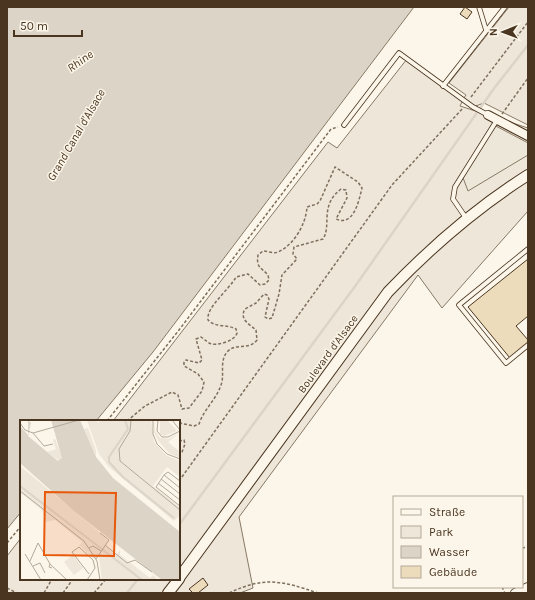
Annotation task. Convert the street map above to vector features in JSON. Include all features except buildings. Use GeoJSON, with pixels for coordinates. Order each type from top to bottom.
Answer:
{"type":"FeatureCollection","features":[{"type":"Feature","properties":{"kind":"street"},"geometry":{"type":"LineString","coordinates":[[488,116],[497,120],[515,133],[528,136]]}},
{"type":"Feature","properties":{"kind":"street","name":"Boulevard d'Alsace"},"geometry":{"type":"LineString","coordinates":[[180,578],[388,292],[414,265],[466,219],[492,199],[528,175]]}},
{"type":"Feature","properties":{"kind":"street","name":"Boulevard d'Alsace"},"geometry":{"type":"LineString","coordinates":[[168,593],[178,580]]}},
{"type":"Feature","properties":{"kind":"street"},"geometry":{"type":"LineString","coordinates":[[515,593],[528,587]]}},
{"type":"Feature","properties":{"kind":"lane"},"geometry":{"type":"LineString","coordinates":[[479,7],[486,30]]}},
{"type":"Feature","properties":{"kind":"lane"},"geometry":{"type":"LineString","coordinates":[[443,86],[505,7]]}},
{"type":"Feature","properties":{"kind":"lane"},"geometry":{"type":"LineString","coordinates":[[344,125],[399,53],[467,103],[488,116]]}},
{"type":"Feature","properties":{"kind":"lane"},"geometry":{"type":"LineString","coordinates":[[466,219],[453,199],[455,187],[497,120]]}},
{"type":"Feature","properties":{"kind":"lane"},"geometry":{"type":"LineString","coordinates":[[528,249],[459,304],[506,363],[528,345]]}},
{"type":"Feature","properties":{"kind":"path"},"geometry":{"type":"LineString","coordinates":[[180,480],[392,185],[467,103],[528,22]]}},
{"type":"Feature","properties":{"kind":"path"},"geometry":{"type":"LineString","coordinates":[[497,120],[528,78]]}},
{"type":"Feature","properties":{"kind":"path"},"geometry":{"type":"LineString","coordinates":[[108,420],[184,324],[331,129],[344,125]]}},
{"type":"Feature","properties":{"kind":"path"},"geometry":{"type":"LineString","coordinates":[[128,420],[145,406],[172,392],[178,395],[182,409],[189,408],[202,390],[204,382],[198,374],[184,366],[184,362],[186,360],[200,363],[202,360],[196,342],[198,337],[201,337],[208,343],[214,345],[233,339],[237,333],[232,327],[212,323],[208,320],[209,309],[231,286],[236,277],[248,274],[260,285],[265,284],[269,280],[268,276],[260,268],[257,262],[258,255],[263,251],[274,253],[278,252],[298,235],[304,222],[307,208],[317,204],[320,201],[336,167],[358,182],[362,188],[355,212],[351,217],[343,220],[336,219],[347,198],[346,190],[341,189],[333,198],[328,207],[326,232],[323,239],[294,247],[293,254],[297,259],[282,275],[280,294],[272,318],[268,319],[265,317],[269,299],[267,295],[264,294],[256,303],[245,309],[243,318],[256,330],[257,340],[250,346],[232,348],[227,352],[222,364],[221,384],[205,409],[200,424],[194,426],[180,423]]}},
{"type":"Feature","properties":{"kind":"path"},"geometry":{"type":"LineString","coordinates":[[180,440],[184,440],[185,444],[180,454]]}},
{"type":"Feature","properties":{"kind":"path"},"geometry":{"type":"LineString","coordinates":[[7,543],[20,527]]}},
{"type":"Feature","properties":{"kind":"path"},"geometry":{"type":"LineString","coordinates":[[44,593],[51,580]]}},
{"type":"Feature","properties":{"kind":"path"},"geometry":{"type":"LineString","coordinates":[[63,593],[72,580]]}},
{"type":"Feature","properties":{"kind":"path"},"geometry":{"type":"LineString","coordinates":[[94,593],[105,580]]}},
{"type":"Feature","properties":{"kind":"path"},"geometry":{"type":"LineString","coordinates":[[229,593],[253,583],[268,581],[295,585],[318,593]]}},
{"type":"Feature","properties":{"kind":"path"},"geometry":{"type":"LineString","coordinates":[[7,588],[17,593]]}},
{"type":"Feature","properties":{"kind":"green space"},"geometry":{"type":"Polygon","coordinates":[[[509,7],[528,7],[528,125],[484,103],[473,107],[463,100],[460,106],[528,128],[528,211],[442,308],[418,275],[239,517],[253,588],[240,593],[7,593],[7,556],[20,539],[20,580],[180,580],[180,420],[114,420],[328,142],[337,148],[407,59],[463,99],[466,95],[449,83],[509,7]]]}},
{"type":"Feature","properties":{"kind":"shaded area"},"geometry":{"type":"Polygon","coordinates":[[[494,125],[528,143],[528,155],[468,191],[462,175],[494,125]]]}},
{"type":"Feature","properties":{"kind":"water"},"geometry":{"type":"Polygon","coordinates":[[[7,7],[414,7],[153,352],[97,420],[20,420],[20,513],[7,529],[7,7]]]}},
{"type":"Feature","properties":{"kind":"waterway"},"geometry":{"type":"LineString","coordinates":[[180,524],[356,285],[495,87],[528,45]]}},
{"type":"Feature","properties":{"kind":"waterway"},"geometry":{"type":"LineString","coordinates":[[127,593],[137,580]]}},
{"type":"Feature","properties":{"kind":"water label","name":"Rhine"},"geometry":{"type":"Point","coordinates":[80,61]}},
{"type":"Feature","properties":{"kind":"water label","name":"Grand Canal d'Alsace"},"geometry":{"type":"Point","coordinates":[76,135]}}]}
